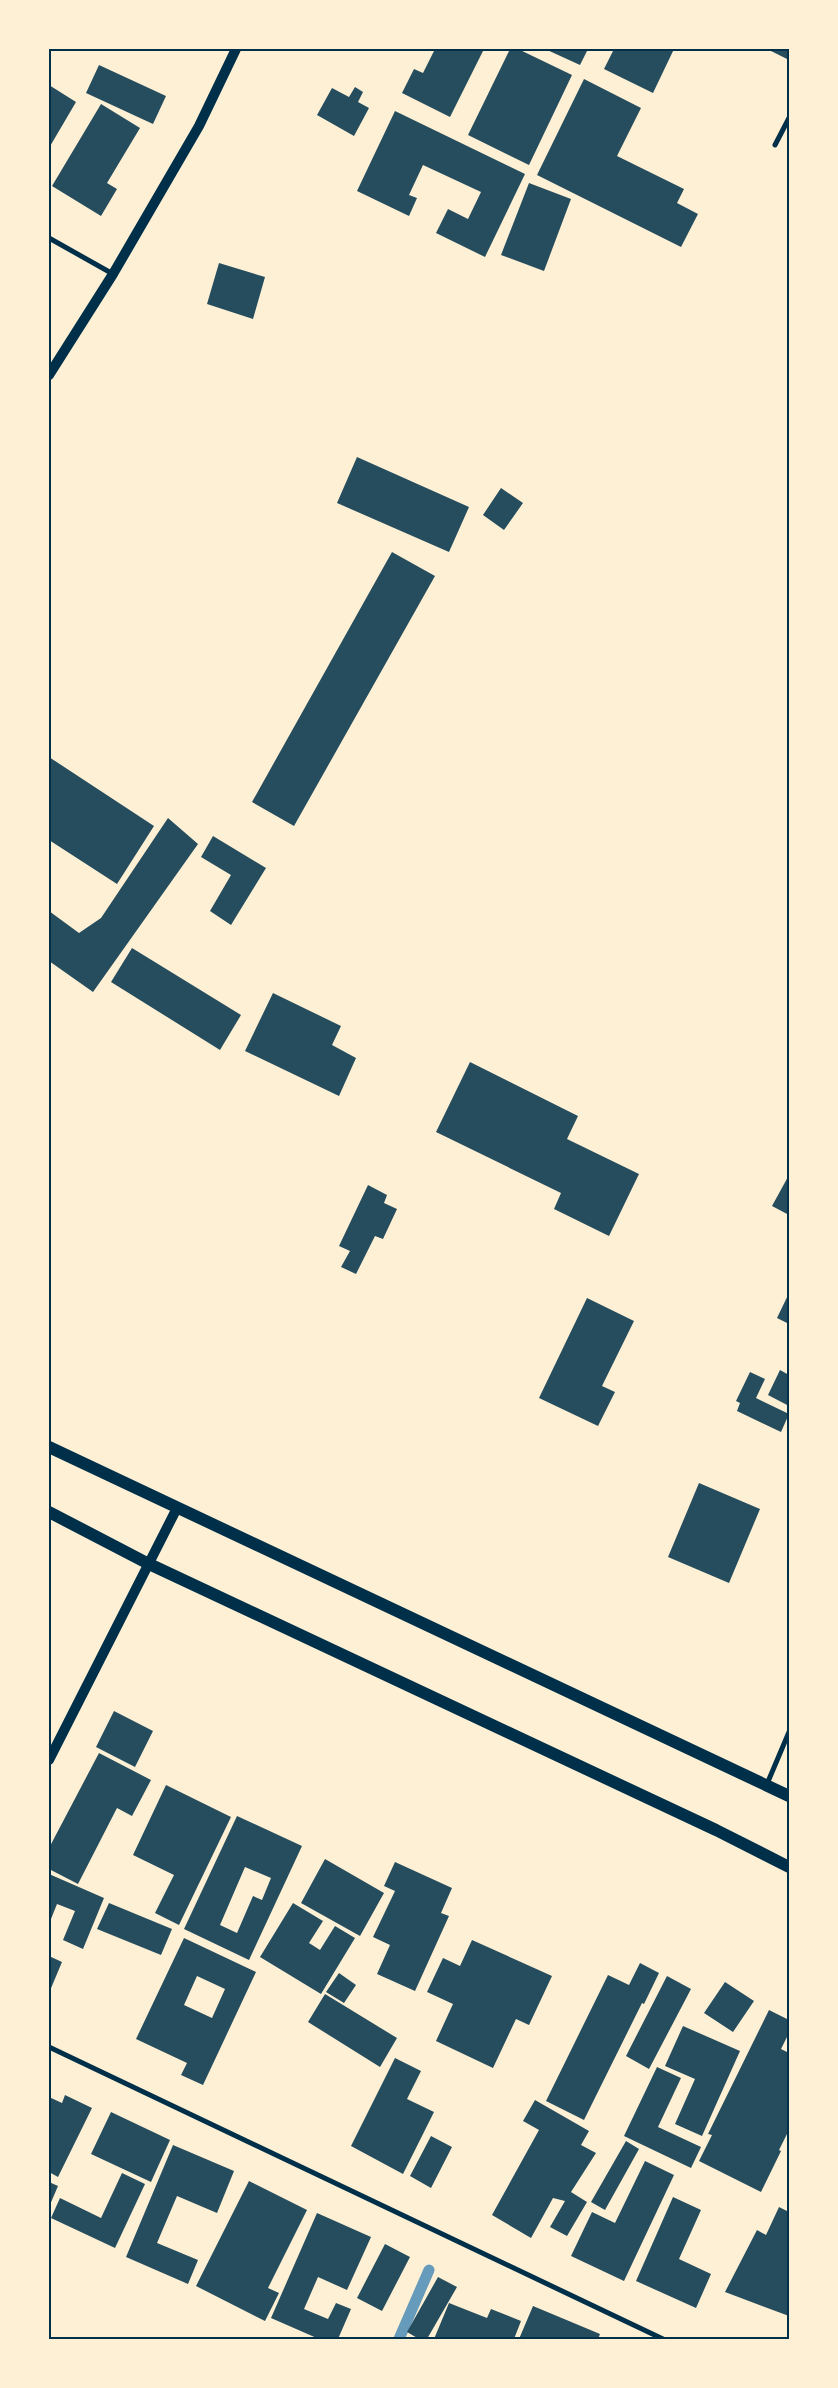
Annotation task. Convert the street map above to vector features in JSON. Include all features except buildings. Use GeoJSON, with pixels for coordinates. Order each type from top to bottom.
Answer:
{"type":"FeatureCollection","features":[{"type":"Feature","properties":{"kind":"main road"},"geometry":{"type":"LineString","coordinates":[[49,375],[113,274],[200,126],[236,49]]}},
{"type":"Feature","properties":{"kind":"main road"},"geometry":{"type":"LineString","coordinates":[[49,1447],[789,1796]]}},
{"type":"Feature","properties":{"kind":"main road"},"geometry":{"type":"LineString","coordinates":[[49,1760],[147,1563],[177,1508]]}},
{"type":"Feature","properties":{"kind":"main road"},"geometry":{"type":"LineString","coordinates":[[49,1512],[147,1563],[716,1830],[789,1867]]}},
{"type":"Feature","properties":{"kind":"street"},"geometry":{"type":"LineString","coordinates":[[776,145],[789,118]]}},
{"type":"Feature","properties":{"kind":"street"},"geometry":{"type":"LineString","coordinates":[[49,238],[113,274]]}},
{"type":"Feature","properties":{"kind":"street"},"geometry":{"type":"LineString","coordinates":[[767,1785],[789,1732]]}},
{"type":"Feature","properties":{"kind":"street"},"geometry":{"type":"LineString","coordinates":[[49,2047],[663,2339]]}},
{"type":"Feature","properties":{"kind":"waterway"},"geometry":{"type":"LineString","coordinates":[[399,2339],[429,2270]]}}]}
